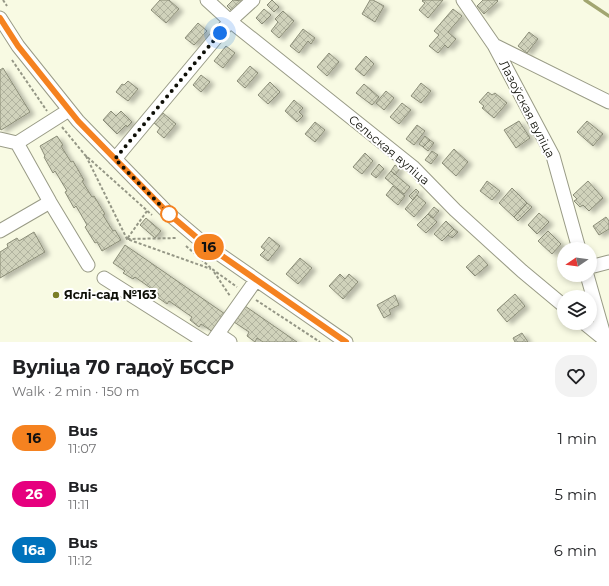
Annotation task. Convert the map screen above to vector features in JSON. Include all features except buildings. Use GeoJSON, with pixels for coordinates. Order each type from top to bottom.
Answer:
{"type":"FeatureCollection","features":[{"type":"Feature","properties":{"kind":"street","name":"Сельская вуліца"},"geometry":{"type":"LineString","coordinates":[[207,0],[230,21],[413,167],[455,210],[522,271],[557,300]]}},
{"type":"Feature","properties":{"kind":"street"},"geometry":{"type":"LineString","coordinates":[[115,159],[230,21],[253,0]]}},
{"type":"Feature","properties":{"kind":"street","name":"Лазоўская вуліца"},"geometry":{"type":"LineString","coordinates":[[463,0],[494,45],[552,156],[577,242]]}},
{"type":"Feature","properties":{"kind":"street"},"geometry":{"type":"LineString","coordinates":[[0,18],[18,46],[69,110],[169,214],[202,242],[346,342]]}},
{"type":"Feature","properties":{"kind":"street"},"geometry":{"type":"LineString","coordinates":[[494,45],[609,102]]}},
{"type":"Feature","properties":{"kind":"street"},"geometry":{"type":"LineString","coordinates":[[0,139],[17,143],[69,110]]}},
{"type":"Feature","properties":{"kind":"street"},"geometry":{"type":"LineString","coordinates":[[17,143],[88,265]]}},
{"type":"Feature","properties":{"kind":"street"},"geometry":{"type":"LineString","coordinates":[[0,231],[50,202]]}},
{"type":"Feature","properties":{"kind":"street"},"geometry":{"type":"LineString","coordinates":[[597,265],[609,262]]}},
{"type":"Feature","properties":{"kind":"street"},"geometry":{"type":"LineString","coordinates":[[104,278],[206,342]]}},
{"type":"Feature","properties":{"kind":"street"},"geometry":{"type":"LineString","coordinates":[[230,342],[215,338],[256,280]]}},
{"type":"Feature","properties":{"kind":"street"},"geometry":{"type":"LineString","coordinates":[[589,282],[605,341]]}},
{"type":"Feature","properties":{"kind":"street"},"geometry":{"type":"LineString","coordinates":[[592,330],[605,341]]}},
{"type":"Feature","properties":{"kind":"path"},"geometry":{"type":"LineString","coordinates":[[3,0],[7,6]]}},
{"type":"Feature","properties":{"kind":"path"},"geometry":{"type":"LineString","coordinates":[[8,54],[46,110],[86,155],[147,211],[126,239]]}},
{"type":"Feature","properties":{"kind":"path"},"geometry":{"type":"LineString","coordinates":[[86,155],[126,239],[212,269],[237,308]]}},
{"type":"Feature","properties":{"kind":"path"},"geometry":{"type":"LineString","coordinates":[[126,239],[177,238]]}},
{"type":"Feature","properties":{"kind":"waterway"},"geometry":{"type":"LineString","coordinates":[[585,0],[609,16]]}},
{"type":"Feature","properties":{"kind":"bus line","name":"16"},"geometry":{"type":"LineString","coordinates":[[0,18],[18,46],[78,121],[169,214],[202,242],[346,342]]}},
{"type":"Feature","properties":{"kind":"place","name":"Яслі-сад №163"},"geometry":{"type":"Point","coordinates":[56,295]}},
{"type":"Feature","properties":{"kind":"route"},"geometry":{"type":"LineString","coordinates":[[169,214],[115,159],[220,33]]}}]}
